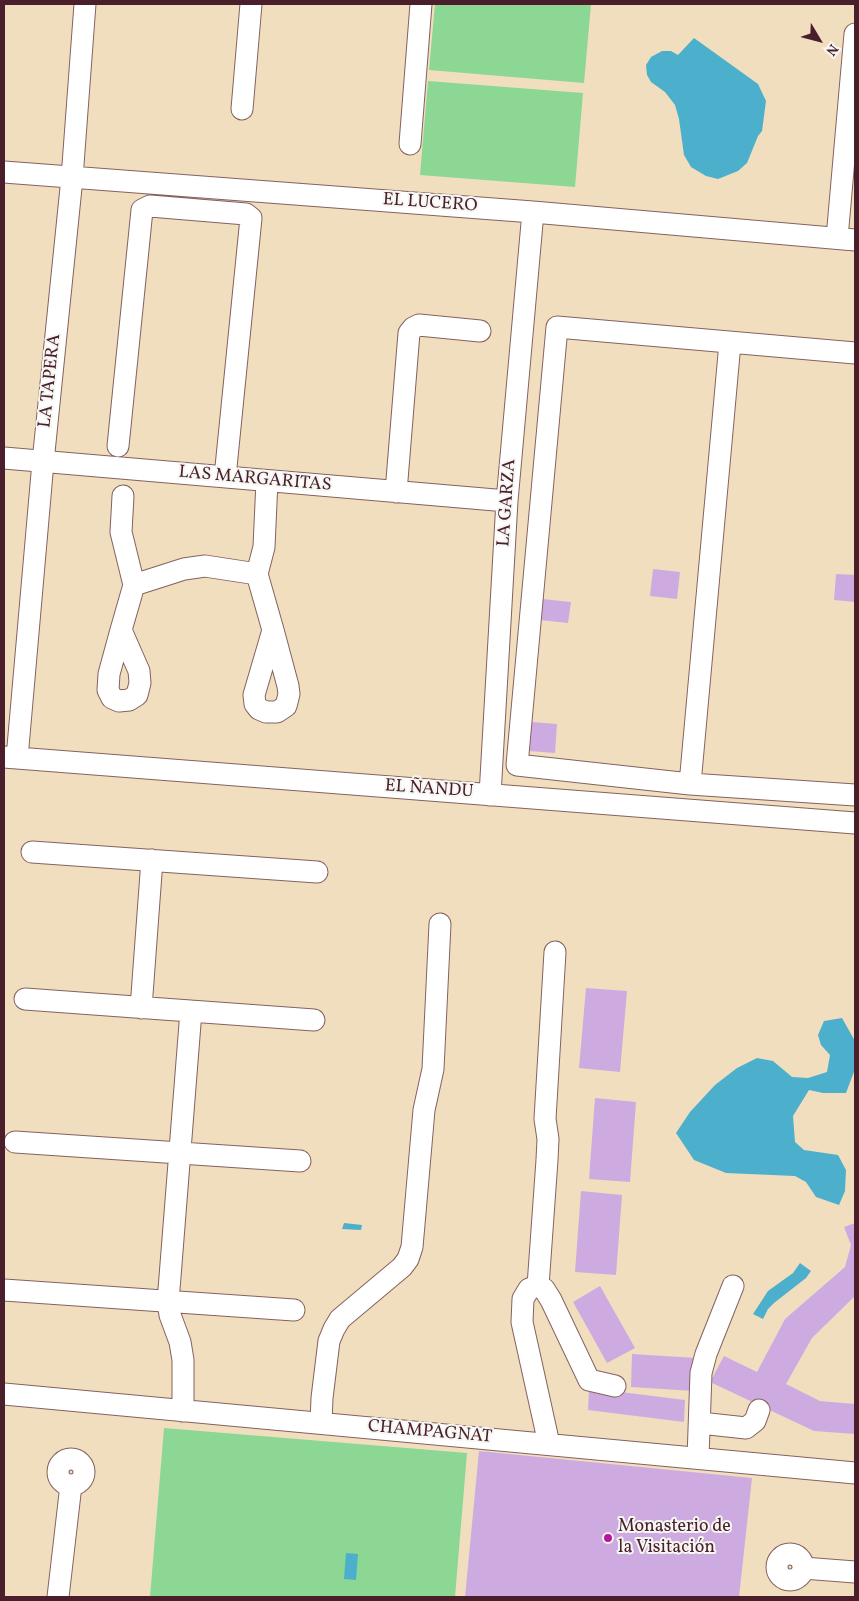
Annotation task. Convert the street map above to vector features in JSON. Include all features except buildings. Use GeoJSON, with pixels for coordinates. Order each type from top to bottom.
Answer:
{"type":"FeatureCollection","features":[{"type":"Feature","properties":{"kind":"street","name":"LA TAPERA"},"geometry":{"type":"LineString","coordinates":[[10,758],[72,178],[85,4]]}},
{"type":"Feature","properties":{"kind":"street"},"geometry":{"type":"LineString","coordinates":[[242,109],[251,4]]}},
{"type":"Feature","properties":{"kind":"street"},"geometry":{"type":"LineString","coordinates":[[410,144],[421,4]]}},
{"type":"Feature","properties":{"kind":"street"},"geometry":{"type":"LineString","coordinates":[[846,239],[855,34]]}},
{"type":"Feature","properties":{"kind":"street","name":"EL LUCERO"},"geometry":{"type":"LineString","coordinates":[[4,172],[533,212],[846,239]]}},
{"type":"Feature","properties":{"kind":"street"},"geometry":{"type":"LineString","coordinates":[[118,446],[142,210],[150,206],[246,214],[251,218],[225,477]]}},
{"type":"Feature","properties":{"kind":"street","name":"LA GARZA"},"geometry":{"type":"LineString","coordinates":[[490,794],[507,501],[533,212]]}},
{"type":"Feature","properties":{"kind":"street"},"geometry":{"type":"LineString","coordinates":[[396,492],[409,333],[419,325],[480,331]]}},
{"type":"Feature","properties":{"kind":"street"},"geometry":{"type":"LineString","coordinates":[[855,353],[557,326],[517,765],[690,784],[855,795]]}},
{"type":"Feature","properties":{"kind":"street"},"geometry":{"type":"LineString","coordinates":[[690,784],[730,343]]}},
{"type":"Feature","properties":{"kind":"street","name":"LAS MARGARITAS"},"geometry":{"type":"LineString","coordinates":[[4,458],[507,501]]}},
{"type":"Feature","properties":{"kind":"street"},"geometry":{"type":"LineString","coordinates":[[267,481],[264,547],[257,574],[273,630]]}},
{"type":"Feature","properties":{"kind":"street"},"geometry":{"type":"LineString","coordinates":[[121,630],[134,585],[121,532],[123,496]]}},
{"type":"Feature","properties":{"kind":"street"},"geometry":{"type":"LineString","coordinates":[[134,585],[184,569],[205,566],[257,574]]}},
{"type":"Feature","properties":{"kind":"street","name":"EL ÑANDU"},"geometry":{"type":"LineString","coordinates":[[10,758],[855,823]]}},
{"type":"Feature","properties":{"kind":"street"},"geometry":{"type":"LineString","coordinates":[[32,852],[317,872]]}},
{"type":"Feature","properties":{"kind":"street"},"geometry":{"type":"LineString","coordinates":[[140,1008],[152,860]]}},
{"type":"Feature","properties":{"kind":"street"},"geometry":{"type":"LineString","coordinates":[[321,1423],[329,1341],[334,1329],[340,1319],[402,1267],[408,1259],[412,1247],[424,1110],[433,1069],[440,924]]}},
{"type":"Feature","properties":{"kind":"street"},"geometry":{"type":"LineString","coordinates":[[538,1286],[547,1160],[548,1139],[545,1119],[556,952]]}},
{"type":"Feature","properties":{"kind":"street"},"geometry":{"type":"LineString","coordinates":[[25,999],[314,1020]]}},
{"type":"Feature","properties":{"kind":"street"},"geometry":{"type":"LineString","coordinates":[[183,1411],[183,1360],[180,1342],[170,1315],[168,1302],[191,1011]]}},
{"type":"Feature","properties":{"kind":"street"},"geometry":{"type":"LineString","coordinates":[[15,1142],[300,1161]]}},
{"type":"Feature","properties":{"kind":"street"},"geometry":{"type":"LineString","coordinates":[[549,1444],[522,1322],[523,1299],[529,1289],[538,1286],[544,1289],[589,1380],[615,1386]]}},
{"type":"Feature","properties":{"kind":"street"},"geometry":{"type":"LineString","coordinates":[[698,1458],[701,1373],[706,1354],[733,1286]]}},
{"type":"Feature","properties":{"kind":"street"},"geometry":{"type":"LineString","coordinates":[[4,1290],[294,1310]]}},
{"type":"Feature","properties":{"kind":"street","name":"CHAMPAGNAT"},"geometry":{"type":"LineString","coordinates":[[4,1394],[855,1472]]}},
{"type":"Feature","properties":{"kind":"street"},"geometry":{"type":"LineString","coordinates":[[700,1423],[746,1428],[755,1420],[759,1410]]}},
{"type":"Feature","properties":{"kind":"street"},"geometry":{"type":"LineString","coordinates":[[58,1597],[71,1485]]}},
{"type":"Feature","properties":{"kind":"street"},"geometry":{"type":"LineString","coordinates":[[803,1568],[855,1572]]}},
{"type":"Feature","properties":{"kind":"green space"},"geometry":{"type":"Polygon","coordinates":[[[435,4],[591,4],[584,83],[429,70],[435,4]]]}},
{"type":"Feature","properties":{"kind":"green space"},"geometry":{"type":"Polygon","coordinates":[[[428,81],[583,93],[575,187],[420,175],[428,81]]]}},
{"type":"Feature","properties":{"kind":"green space"},"geometry":{"type":"Polygon","coordinates":[[[164,1428],[467,1453],[455,1597],[150,1597],[164,1428]]]}},
{"type":"Feature","properties":{"kind":"water"},"geometry":{"type":"Polygon","coordinates":[[[694,38],[758,84],[766,101],[762,131],[747,163],[738,171],[718,179],[706,176],[691,167],[684,155],[675,105],[665,92],[651,82],[647,75],[646,65],[651,57],[662,51],[671,51],[678,55],[694,38]]]}},
{"type":"Feature","properties":{"kind":"water"},"geometry":{"type":"Polygon","coordinates":[[[842,1018],[855,1041],[855,1069],[846,1093],[823,1093],[809,1090],[793,1116],[795,1142],[804,1150],[838,1155],[846,1170],[845,1191],[839,1205],[816,1197],[806,1182],[795,1176],[726,1173],[694,1160],[676,1133],[690,1112],[715,1085],[737,1068],[757,1058],[773,1061],[792,1077],[808,1078],[827,1072],[830,1055],[821,1045],[818,1035],[824,1021],[842,1018]]]}},
{"type":"Feature","properties":{"kind":"water"},"geometry":{"type":"Polygon","coordinates":[[[344,1223],[362,1225],[361,1230],[342,1229],[344,1223]]]}},
{"type":"Feature","properties":{"kind":"water"},"geometry":{"type":"Polygon","coordinates":[[[800,1263],[811,1271],[806,1278],[774,1303],[768,1309],[763,1319],[753,1314],[768,1291],[793,1273],[800,1263]]]}},
{"type":"Feature","properties":{"kind":"water"},"geometry":{"type":"Polygon","coordinates":[[[346,1553],[358,1554],[356,1580],[344,1579],[346,1553]]]}},
{"type":"Feature","properties":{"kind":"place","name":"Monasterio de la Visitación"},"geometry":{"type":"Point","coordinates":[608,1538]}}]}
